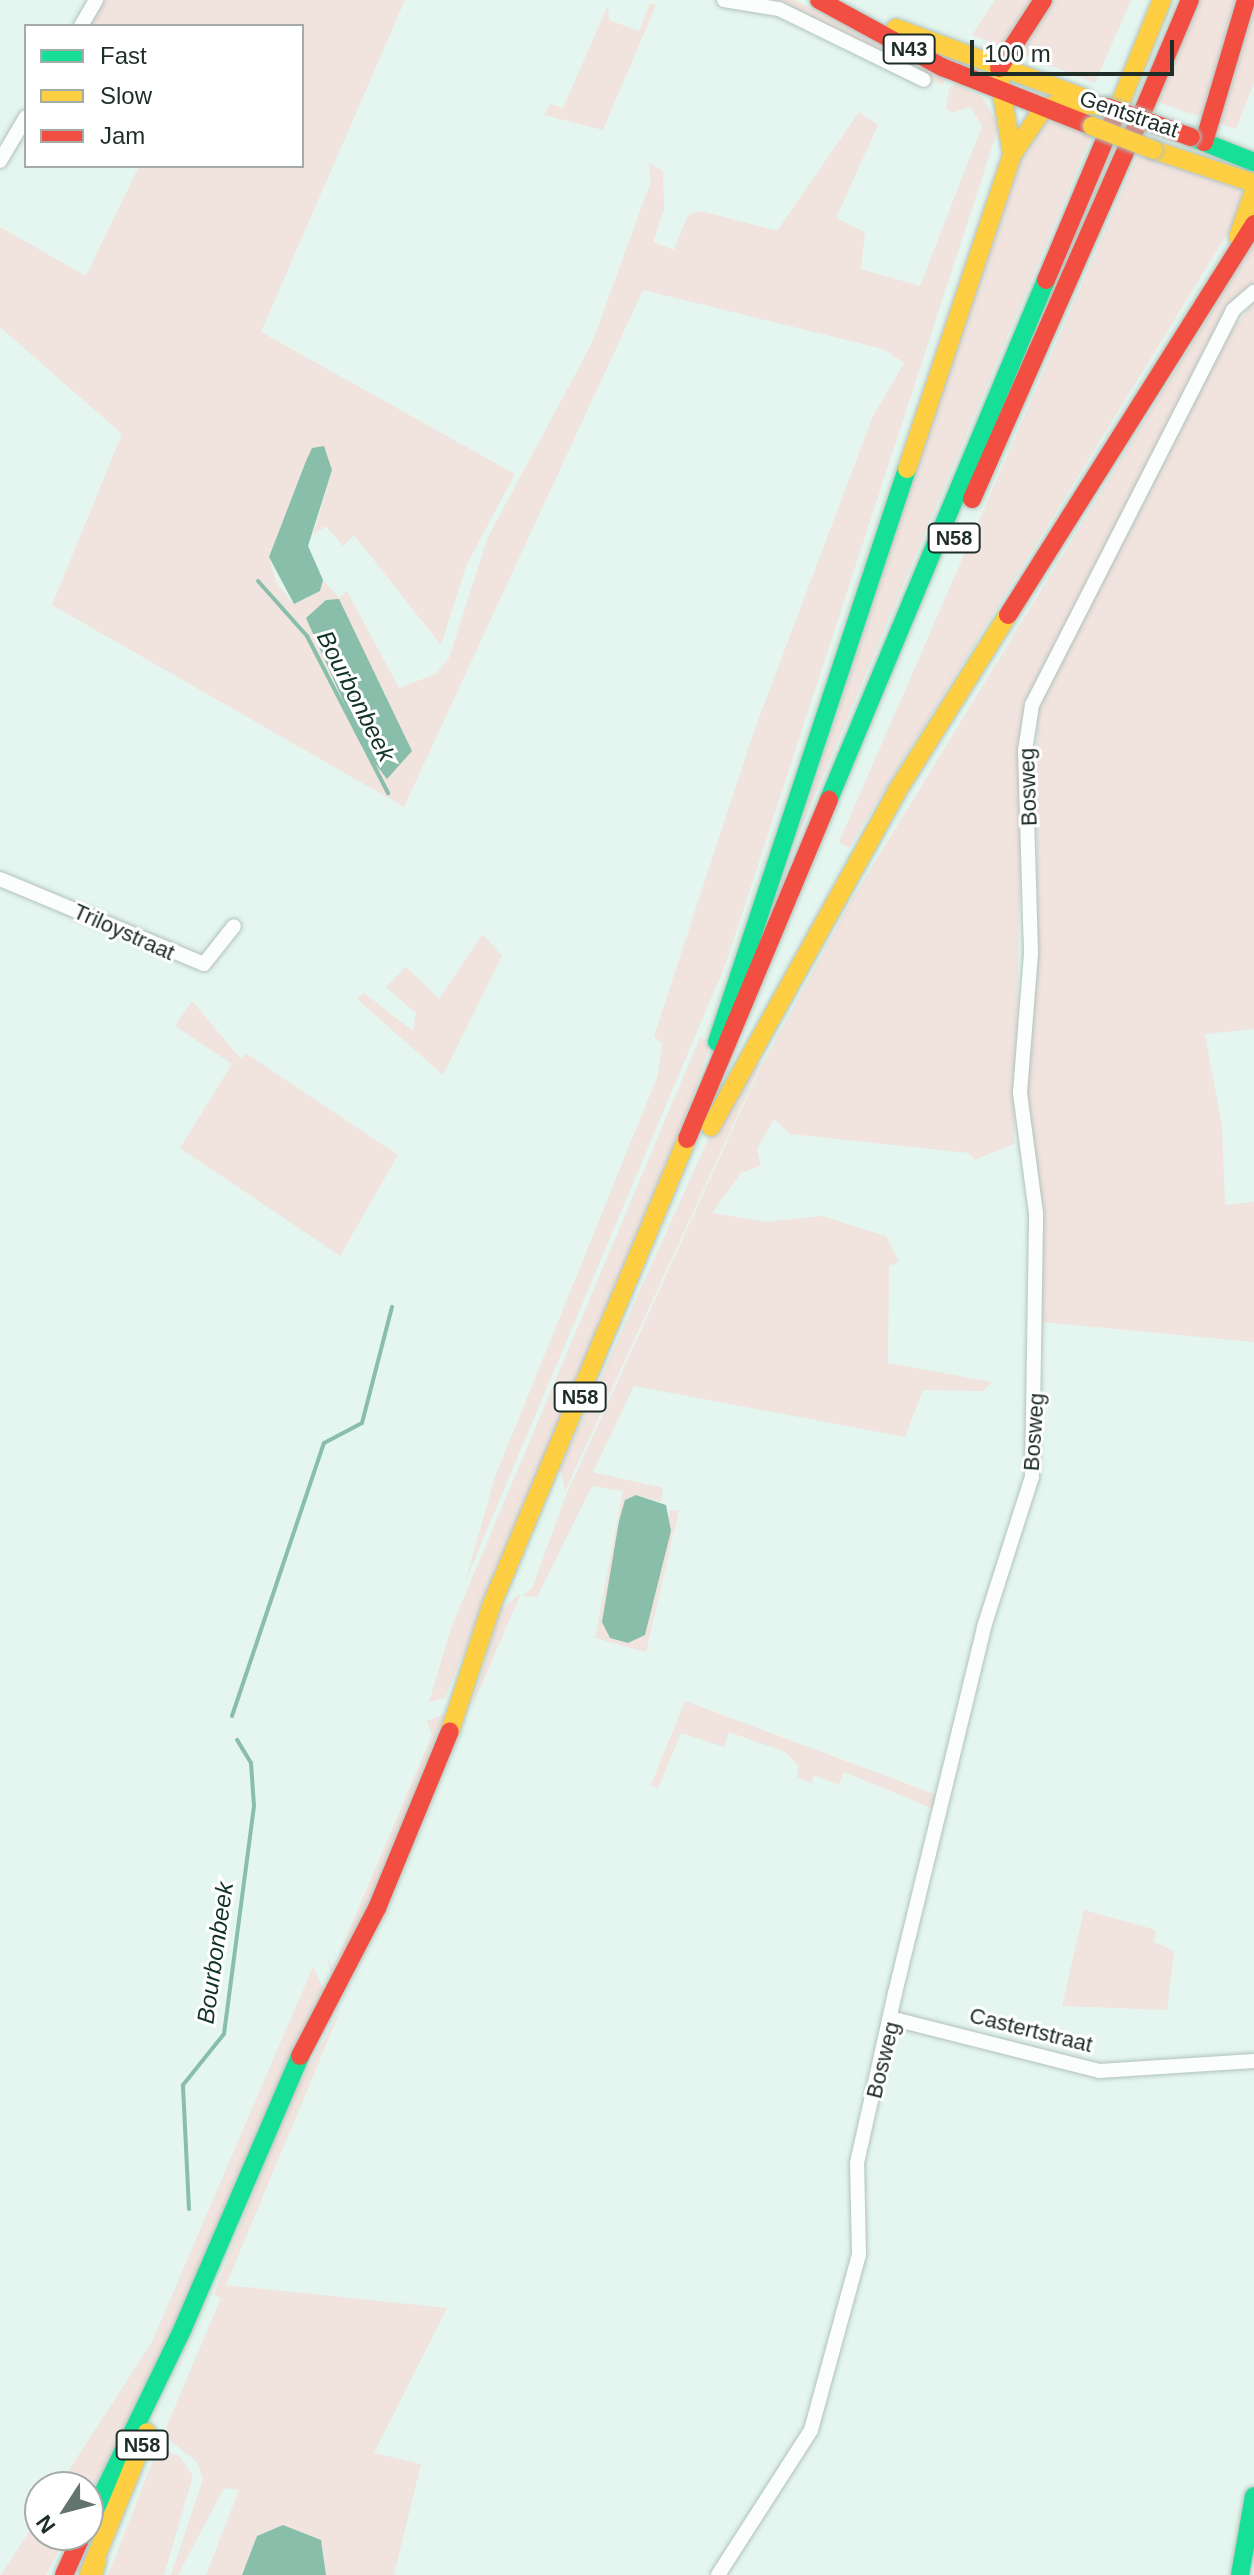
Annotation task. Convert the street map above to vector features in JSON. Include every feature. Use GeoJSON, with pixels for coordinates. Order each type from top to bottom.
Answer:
{"type":"FeatureCollection","features":[{"type":"Feature","properties":{"kind":"main road","name":"Gentstraat"},"geometry":{"type":"LineString","coordinates":[[819,0],[1000,93],[1057,104],[1154,150],[1191,146],[1254,182]]}},
{"type":"Feature","properties":{"kind":"main road","name":"N43"},"geometry":{"type":"LineString","coordinates":[[828,0],[999,68],[1057,104],[1110,114],[1191,146],[1247,160]]}},
{"type":"Feature","properties":{"kind":"main road"},"geometry":{"type":"LineString","coordinates":[[999,68],[1043,0]]}},
{"type":"Feature","properties":{"kind":"main road","name":"N58"},"geometry":{"type":"LineString","coordinates":[[772,946],[833,779],[1110,114],[1162,0]]}},
{"type":"Feature","properties":{"kind":"main road","name":"N58"},"geometry":{"type":"LineString","coordinates":[[93,2570],[183,2328],[296,2063],[370,1923],[446,1742],[492,1604],[772,946],[1190,0]]}},
{"type":"Feature","properties":{"kind":"main road"},"geometry":{"type":"LineString","coordinates":[[1191,146],[1246,0]]}},
{"type":"Feature","properties":{"kind":"main road","name":"N58"},"geometry":{"type":"LineString","coordinates":[[665,1198],[671,1160],[717,1043],[1012,155],[1000,93],[999,68]]}},
{"type":"Feature","properties":{"kind":"main road"},"geometry":{"type":"LineString","coordinates":[[1012,155],[1057,104]]}},
{"type":"Feature","properties":{"kind":"main road"},"geometry":{"type":"LineString","coordinates":[[1247,160],[1254,182]]}},
{"type":"Feature","properties":{"kind":"main road","name":"N58"},"geometry":{"type":"LineString","coordinates":[[665,1198],[695,1158],[897,791],[1231,253],[1254,191]]}},
{"type":"Feature","properties":{"kind":"main road"},"geometry":{"type":"LineString","coordinates":[[1231,253],[1254,224]]}},
{"type":"Feature","properties":{"kind":"main road","name":"N58"},"geometry":{"type":"LineString","coordinates":[[104,2491],[183,2328]]}},
{"type":"Feature","properties":{"kind":"main road"},"geometry":{"type":"LineString","coordinates":[[1240,2575],[1254,2496]]}},
{"type":"Feature","properties":{"kind":"main road"},"geometry":{"type":"LineString","coordinates":[[64,2575],[75,2551]]}},
{"type":"Feature","properties":{"kind":"street"},"geometry":{"type":"LineString","coordinates":[[82,24],[96,0]]}},
{"type":"Feature","properties":{"kind":"street"},"geometry":{"type":"LineString","coordinates":[[724,0],[779,9],[924,80]]}},
{"type":"Feature","properties":{"kind":"street"},"geometry":{"type":"LineString","coordinates":[[0,161],[24,120]]}},
{"type":"Feature","properties":{"kind":"street","name":"Bosweg"},"geometry":{"type":"LineString","coordinates":[[718,2575],[811,2430],[859,2255],[857,2163],[894,2019],[984,1627],[1035,1457],[1036,1213],[1020,1120],[1031,952],[1027,727],[1042,680],[1233,310],[1254,292]]}},
{"type":"Feature","properties":{"kind":"street","name":"Triloystraat"},"geometry":{"type":"LineString","coordinates":[[0,879],[204,964],[234,926]]}},
{"type":"Feature","properties":{"kind":"street","name":"Castertstraat"},"geometry":{"type":"LineString","coordinates":[[894,2019],[1099,2071],[1254,2061]]}},
{"type":"Feature","properties":{"kind":"shaded area"},"geometry":{"type":"Polygon","coordinates":[[[103,0],[405,0],[261,332],[515,474],[466,566],[441,645],[354,535],[343,546],[326,526],[313,535],[332,470],[306,461],[269,557],[276,582],[293,604],[320,591],[323,580],[339,598],[347,591],[399,688],[436,674],[449,658],[488,537],[592,343],[651,181],[649,163],[663,171],[664,209],[653,242],[674,250],[688,215],[701,211],[777,231],[859,112],[878,125],[836,218],[865,232],[861,269],[920,286],[982,126],[970,107],[952,113],[946,108],[949,89],[955,84],[982,97],[999,126],[726,963],[465,1582],[495,1477],[658,1075],[662,1044],[654,1036],[754,731],[873,416],[904,363],[883,349],[643,290],[404,807],[52,605],[122,434],[0,327],[0,227],[86,276],[138,168],[304,168],[304,24],[89,24],[103,0]],[[326,600],[307,618],[366,752],[386,694],[326,600]]]}},
{"type":"Feature","properties":{"kind":"shaded area"},"geometry":{"type":"Polygon","coordinates":[[[762,0],[795,0],[946,77],[943,85],[762,0]]]}},
{"type":"Feature","properties":{"kind":"shaded area"},"geometry":{"type":"Polygon","coordinates":[[[995,0],[1131,0],[1095,83],[972,35],[995,0]]]}},
{"type":"Feature","properties":{"kind":"shaded area"},"geometry":{"type":"Polygon","coordinates":[[[1190,0],[1254,0],[1254,83],[1236,129],[1149,99],[1190,0]]]}},
{"type":"Feature","properties":{"kind":"shaded area"},"geometry":{"type":"Polygon","coordinates":[[[650,4],[656,5],[603,130],[544,115],[551,104],[563,108],[608,5],[609,20],[639,31],[650,4]]]}},
{"type":"Feature","properties":{"kind":"shaded area"},"geometry":{"type":"Polygon","coordinates":[[[1050,120],[1092,135],[792,850],[1020,153],[1037,122],[1050,120]]]}},
{"type":"Feature","properties":{"kind":"shaded area"},"geometry":{"type":"Polygon","coordinates":[[[1139,153],[1237,187],[1245,195],[1234,223],[849,848],[839,842],[1139,153]]]}},
{"type":"Feature","properties":{"kind":"shaded area"},"geometry":{"type":"Polygon","coordinates":[[[1254,242],[1254,286],[1230,306],[1024,705],[1014,1144],[974,1160],[969,1153],[790,1134],[774,1119],[757,1149],[761,1166],[741,1173],[712,1213],[766,1222],[822,1216],[886,1236],[899,1262],[889,1266],[888,1363],[992,1382],[983,1391],[923,1390],[905,1437],[634,1386],[593,1472],[663,1488],[661,1502],[636,1495],[625,1500],[602,1622],[645,1635],[670,1510],[679,1510],[646,1652],[595,1638],[623,1491],[592,1486],[537,1597],[522,1596],[532,1588],[567,1493],[760,1069],[848,906],[1254,242]]]}},
{"type":"Feature","properties":{"kind":"shaded area"},"geometry":{"type":"Polygon","coordinates":[[[1254,301],[1254,1029],[1205,1034],[1222,1126],[1225,1205],[1254,1202],[1254,1342],[1042,1322],[1025,1091],[1037,972],[1037,710],[1227,337],[1254,301]]]}},
{"type":"Feature","properties":{"kind":"shaded area"},"geometry":{"type":"Polygon","coordinates":[[[483,934],[502,956],[443,1075],[357,999],[364,993],[413,1031],[416,1013],[386,987],[406,967],[439,999],[483,934]]]}},
{"type":"Feature","properties":{"kind":"shaded area"},"geometry":{"type":"Polygon","coordinates":[[[192,1001],[240,1058],[247,1054],[398,1155],[340,1256],[180,1148],[232,1064],[175,1026],[192,1001]]]}},
{"type":"Feature","properties":{"kind":"shaded area"},"geometry":{"type":"Polygon","coordinates":[[[700,1037],[711,1042],[690,1105],[445,1698],[429,1702],[451,1628],[700,1037]]]}},
{"type":"Feature","properties":{"kind":"shaded area"},"geometry":{"type":"Polygon","coordinates":[[[752,1059],[761,1064],[565,1491],[560,1469],[709,1137],[752,1059]]]}},
{"type":"Feature","properties":{"kind":"shaded area"},"geometry":{"type":"Polygon","coordinates":[[[520,1594],[519,1598],[471,1709],[500,1610],[520,1594]]]}},
{"type":"Feature","properties":{"kind":"shaded area"},"geometry":{"type":"Polygon","coordinates":[[[685,1701],[937,1795],[934,1809],[844,1772],[839,1785],[814,1775],[811,1783],[797,1777],[799,1766],[785,1752],[729,1732],[724,1747],[681,1733],[658,1789],[651,1785],[685,1701]]]}},
{"type":"Feature","properties":{"kind":"shaded area"},"geometry":{"type":"Polygon","coordinates":[[[445,1714],[361,1923],[331,1973],[327,1957],[333,1968],[432,1735],[427,1721],[445,1714]]]}},
{"type":"Feature","properties":{"kind":"shaded area"},"geometry":{"type":"Polygon","coordinates":[[[1084,1910],[1156,1930],[1154,1942],[1174,1951],[1167,2010],[1062,2006],[1084,1910]]]}},
{"type":"Feature","properties":{"kind":"shaded area"},"geometry":{"type":"Polygon","coordinates":[[[313,1967],[325,1992],[180,2314],[102,2471],[68,2471],[152,2342],[313,1967]]]}},
{"type":"Feature","properties":{"kind":"shaded area"},"geometry":{"type":"Polygon","coordinates":[[[341,2009],[226,2285],[447,2308],[374,2453],[421,2464],[394,2575],[326,2575],[321,2540],[283,2525],[257,2536],[242,2575],[206,2575],[239,2490],[224,2488],[178,2575],[171,2575],[203,2479],[197,2462],[163,2435],[221,2298],[214,2294],[284,2111],[341,2009]]]}},
{"type":"Feature","properties":{"kind":"shaded area"},"geometry":{"type":"Polygon","coordinates":[[[158,2448],[179,2456],[193,2476],[164,2575],[108,2575],[158,2448]]]}},
{"type":"Feature","properties":{"kind":"shaded area"},"geometry":{"type":"Polygon","coordinates":[[[24,2540],[24,2551],[59,2551],[46,2575],[1,2575],[24,2540]]]}},
{"type":"Feature","properties":{"kind":"water"},"geometry":{"type":"Polygon","coordinates":[[[324,446],[332,470],[308,546],[323,580],[320,591],[294,604],[269,557],[312,448],[324,446]]]}},
{"type":"Feature","properties":{"kind":"water"},"geometry":{"type":"Polygon","coordinates":[[[339,599],[412,751],[387,779],[366,752],[306,618],[326,600],[339,599]]]}},
{"type":"Feature","properties":{"kind":"water"},"geometry":{"type":"Polygon","coordinates":[[[636,1495],[666,1505],[671,1531],[645,1635],[628,1643],[610,1638],[602,1622],[619,1521],[625,1500],[636,1495]]]}},
{"type":"Feature","properties":{"kind":"water"},"geometry":{"type":"Polygon","coordinates":[[[283,2525],[321,2540],[326,2575],[242,2575],[257,2536],[283,2525]]]}},
{"type":"Feature","properties":{"kind":"waterway","name":"Bourbonbeek"},"geometry":{"type":"LineString","coordinates":[[258,581],[307,636],[388,793]]}},
{"type":"Feature","properties":{"kind":"waterway","name":"Bourbonbeek"},"geometry":{"type":"LineString","coordinates":[[232,1716],[324,1443],[362,1423],[392,1307]]}},
{"type":"Feature","properties":{"kind":"waterway","name":"Bourbonbeek"},"geometry":{"type":"LineString","coordinates":[[189,2209],[183,2085],[224,2034],[254,1806],[251,1763],[237,1740]]}},
{"type":"Feature","properties":{"kind":"traffic: fast"},"geometry":{"type":"LineString","coordinates":[[1191,137],[1254,162]]}},
{"type":"Feature","properties":{"kind":"traffic: fast"},"geometry":{"type":"LineString","coordinates":[[829,799],[1046,280]]}},
{"type":"Feature","properties":{"kind":"traffic: fast"},"geometry":{"type":"LineString","coordinates":[[717,1042],[907,469]]}},
{"type":"Feature","properties":{"kind":"traffic: fast"},"geometry":{"type":"LineString","coordinates":[[104,2491],[183,2328],[300,2056]]}},
{"type":"Feature","properties":{"kind":"traffic: fast"},"geometry":{"type":"LineString","coordinates":[[1240,2575],[1254,2496]]}},
{"type":"Feature","properties":{"kind":"traffic: slow"},"geometry":{"type":"LineString","coordinates":[[1113,121],[1162,0]]}},
{"type":"Feature","properties":{"kind":"traffic: slow"},"geometry":{"type":"LineString","coordinates":[[896,28],[1085,98]]}},
{"type":"Feature","properties":{"kind":"traffic: slow"},"geometry":{"type":"LineString","coordinates":[[1000,82],[1012,154]]}},
{"type":"Feature","properties":{"kind":"traffic: slow"},"geometry":{"type":"LineString","coordinates":[[907,469],[1012,155],[1043,109],[1062,102],[1107,107]]}},
{"type":"Feature","properties":{"kind":"traffic: slow"},"geometry":{"type":"LineString","coordinates":[[1092,126],[1154,150]]}},
{"type":"Feature","properties":{"kind":"traffic: slow"},"geometry":{"type":"LineString","coordinates":[[1154,150],[1254,183]]}},
{"type":"Feature","properties":{"kind":"traffic: slow"},"geometry":{"type":"LineString","coordinates":[[1238,237],[1254,191]]}},
{"type":"Feature","properties":{"kind":"traffic: slow"},"geometry":{"type":"LineString","coordinates":[[711,1127],[897,791],[1008,615]]}},
{"type":"Feature","properties":{"kind":"traffic: slow"},"geometry":{"type":"LineString","coordinates":[[450,1731],[492,1604],[687,1139]]}},
{"type":"Feature","properties":{"kind":"traffic: slow"},"geometry":{"type":"LineString","coordinates":[[89,2574],[147,2432]]}},
{"type":"Feature","properties":{"kind":"traffic: slow"},"geometry":{"type":"LineString","coordinates":[[93,2575],[97,2560]]}},
{"type":"Feature","properties":{"kind":"traffic: jam"},"geometry":{"type":"LineString","coordinates":[[819,0],[942,67],[1092,126]]}},
{"type":"Feature","properties":{"kind":"traffic: jam"},"geometry":{"type":"LineString","coordinates":[[999,68],[1043,0]]}},
{"type":"Feature","properties":{"kind":"traffic: jam"},"geometry":{"type":"LineString","coordinates":[[1135,130],[1190,0]]}},
{"type":"Feature","properties":{"kind":"traffic: jam"},"geometry":{"type":"LineString","coordinates":[[1204,142],[1246,0]]}},
{"type":"Feature","properties":{"kind":"traffic: jam"},"geometry":{"type":"LineString","coordinates":[[1107,107],[1191,137]]}},
{"type":"Feature","properties":{"kind":"traffic: jam"},"geometry":{"type":"LineString","coordinates":[[1046,280],[1113,121]]}},
{"type":"Feature","properties":{"kind":"traffic: jam"},"geometry":{"type":"LineString","coordinates":[[972,499],[1135,130]]}},
{"type":"Feature","properties":{"kind":"traffic: jam"},"geometry":{"type":"LineString","coordinates":[[1008,615],[1254,224]]}},
{"type":"Feature","properties":{"kind":"traffic: jam"},"geometry":{"type":"LineString","coordinates":[[687,1139],[829,799]]}},
{"type":"Feature","properties":{"kind":"traffic: jam"},"geometry":{"type":"LineString","coordinates":[[300,2056],[377,1908],[450,1731]]}},
{"type":"Feature","properties":{"kind":"traffic: jam"},"geometry":{"type":"LineString","coordinates":[[64,2575],[75,2551]]}}]}
